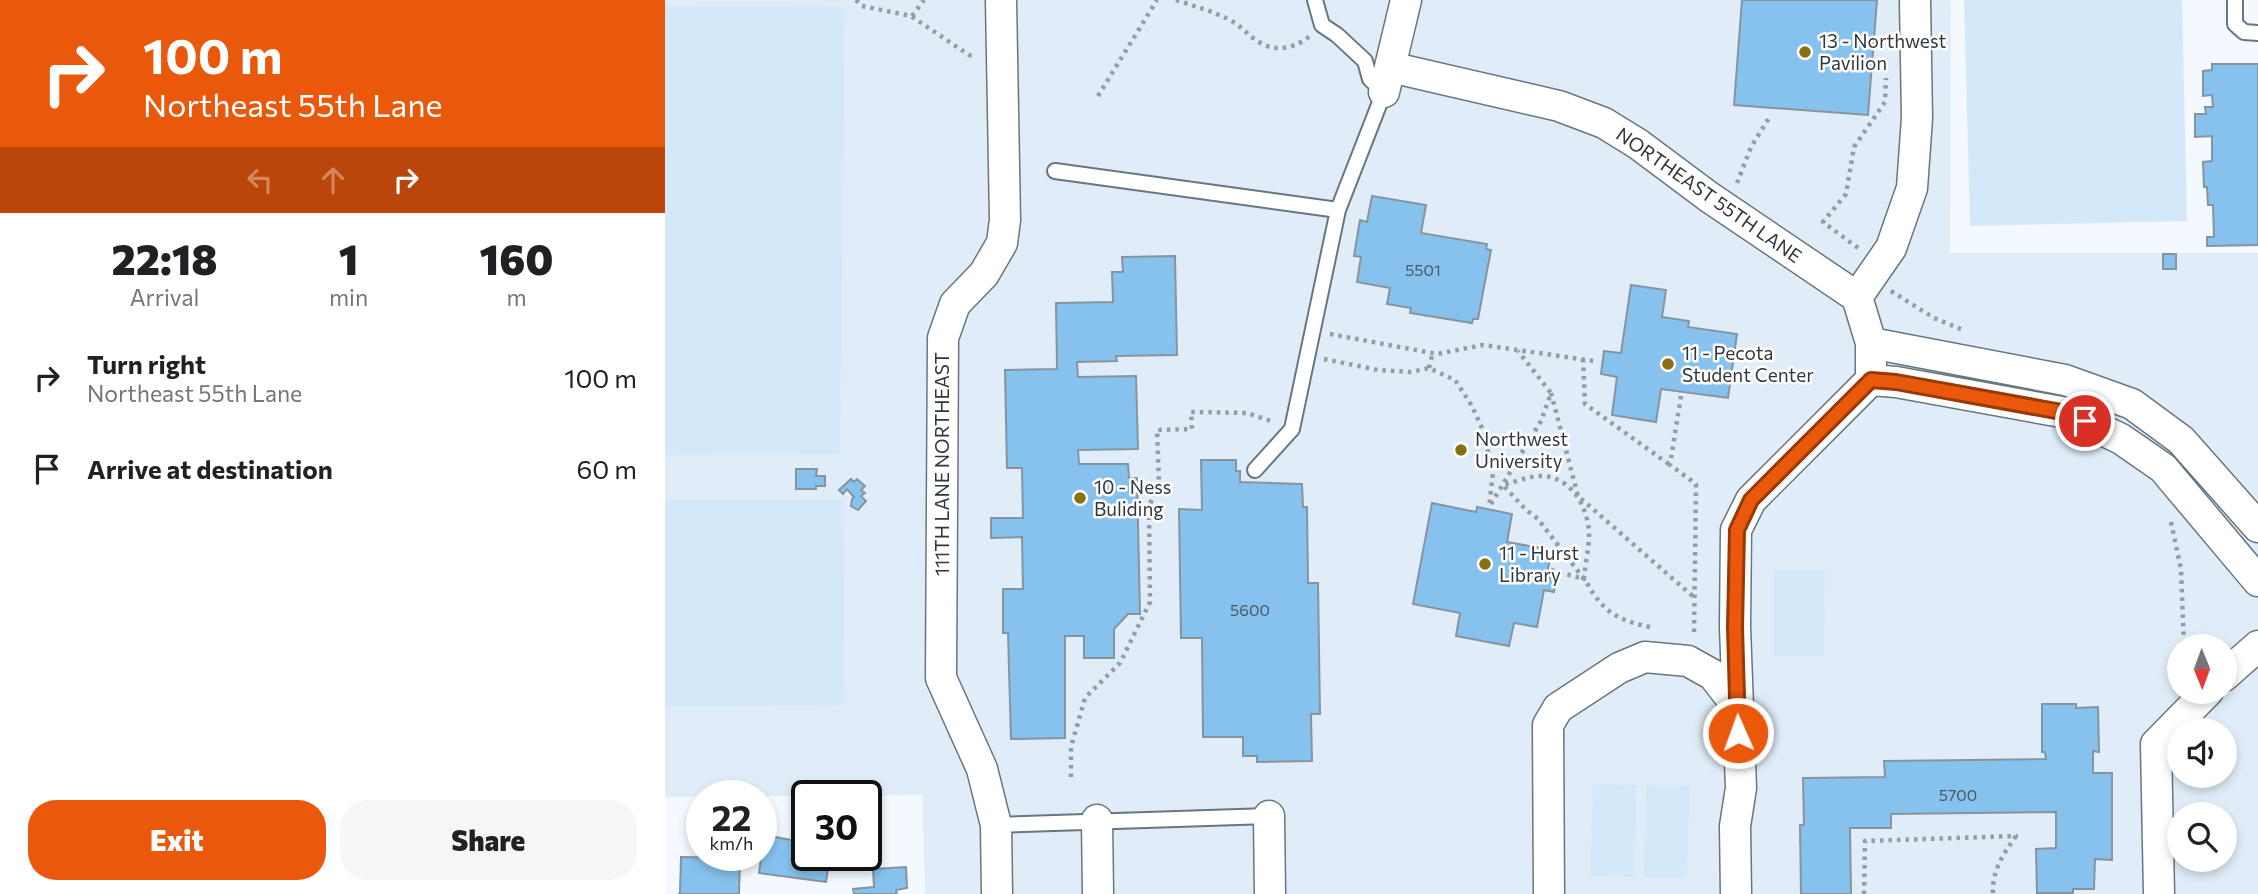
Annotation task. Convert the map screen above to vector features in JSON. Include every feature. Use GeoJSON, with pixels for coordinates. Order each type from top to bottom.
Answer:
{"type":"FeatureCollection","features":[{"type":"Feature","properties":{"kind":"street","name":"111TH LANE NORTHEAST"},"geometry":{"type":"LineString","coordinates":[[997,894],[996,825],[982,769],[941,678],[943,338],[955,304],[984,274],[1002,243],[1005,220],[1001,0]]}},
{"type":"Feature","properties":{"kind":"street"},"geometry":{"type":"LineString","coordinates":[[1387,79],[1406,0]]}},
{"type":"Feature","properties":{"kind":"street"},"geometry":{"type":"LineString","coordinates":[[1736,894],[1735,826],[1741,788],[1735,627],[1737,530],[1751,500],[1871,380],[1871,343],[1857,297],[1891,248],[1912,188],[1917,118],[1915,0]]}},
{"type":"Feature","properties":{"kind":"street","name":"NORTHEAST 55TH LANE"},"geometry":{"type":"LineString","coordinates":[[1387,79],[1559,106],[1604,123],[1857,297]]}},
{"type":"Feature","properties":{"kind":"street"},"geometry":{"type":"LineString","coordinates":[[1871,343],[2065,380],[2132,404],[2182,440],[2258,527]]}},
{"type":"Feature","properties":{"kind":"street"},"geometry":{"type":"LineString","coordinates":[[1871,380],[1896,382],[2067,413],[2121,439],[2163,468],[2258,581]]}},
{"type":"Feature","properties":{"kind":"street"},"geometry":{"type":"LineString","coordinates":[[2237,665],[2258,646]]}},
{"type":"Feature","properties":{"kind":"street"},"geometry":{"type":"LineString","coordinates":[[1549,894],[1548,725],[1558,708],[1619,668],[1645,657],[1688,661],[1713,675],[1737,706]]}},
{"type":"Feature","properties":{"kind":"street"},"geometry":{"type":"LineString","coordinates":[[2159,894],[2156,744],[2194,704]]}},
{"type":"Feature","properties":{"kind":"street"},"geometry":{"type":"LineString","coordinates":[[1269,816],[1270,894]]}},
{"type":"Feature","properties":{"kind":"street"},"geometry":{"type":"LineString","coordinates":[[1097,820],[1098,894]]}},
{"type":"Feature","properties":{"kind":"lane"},"geometry":{"type":"LineString","coordinates":[[1255,470],[1292,429],[1338,210],[1387,79],[1370,79],[1365,61],[1322,25],[1315,0]]}},
{"type":"Feature","properties":{"kind":"lane"},"geometry":{"type":"LineString","coordinates":[[2235,0],[2235,24],[2244,32],[2258,33]]}},
{"type":"Feature","properties":{"kind":"lane"},"geometry":{"type":"LineString","coordinates":[[1055,171],[1338,210]]}},
{"type":"Feature","properties":{"kind":"lane"},"geometry":{"type":"LineString","coordinates":[[996,825],[1269,816]]}},
{"type":"Feature","properties":{"kind":"path"},"geometry":{"type":"LineString","coordinates":[[856,0],[862,6],[911,16],[968,55],[1002,56]]}},
{"type":"Feature","properties":{"kind":"path"},"geometry":{"type":"LineString","coordinates":[[911,16],[925,0]]}},
{"type":"Feature","properties":{"kind":"path"},"geometry":{"type":"LineString","coordinates":[[1098,96],[1157,0]]}},
{"type":"Feature","properties":{"kind":"path"},"geometry":{"type":"LineString","coordinates":[[1176,0],[1216,13],[1241,26],[1260,43],[1286,49],[1301,43],[1322,25]]}},
{"type":"Feature","properties":{"kind":"path"},"geometry":{"type":"LineString","coordinates":[[1858,248],[1823,222],[1846,194],[1854,147],[1885,102],[1886,76]]}},
{"type":"Feature","properties":{"kind":"path"},"geometry":{"type":"LineString","coordinates":[[1734,191],[1751,147],[1769,118]]}},
{"type":"Feature","properties":{"kind":"path"},"geometry":{"type":"LineString","coordinates":[[1887,288],[1934,318],[1967,332]]}},
{"type":"Feature","properties":{"kind":"path"},"geometry":{"type":"LineString","coordinates":[[1311,331],[1437,354],[1483,345],[1594,362]]}},
{"type":"Feature","properties":{"kind":"path"},"geometry":{"type":"LineString","coordinates":[[1518,351],[1551,393],[1578,496],[1585,512],[1589,535],[1584,579]]}},
{"type":"Feature","properties":{"kind":"path"},"geometry":{"type":"LineString","coordinates":[[1429,368],[1433,352]]}},
{"type":"Feature","properties":{"kind":"path"},"geometry":{"type":"LineString","coordinates":[[1307,356],[1378,370],[1411,372],[1429,368],[1455,380],[1482,428],[1493,472],[1489,508],[1541,421],[1551,393]]}},
{"type":"Feature","properties":{"kind":"path"},"geometry":{"type":"LineString","coordinates":[[1583,359],[1585,404],[1696,484],[1696,635],[1683,634]]}},
{"type":"Feature","properties":{"kind":"path"},"geometry":{"type":"LineString","coordinates":[[1670,465],[1681,396]]}},
{"type":"Feature","properties":{"kind":"path"},"geometry":{"type":"LineString","coordinates":[[1072,777],[1071,747],[1085,698],[1120,663],[1150,602],[1149,506],[1159,484],[1157,430],[1192,429],[1191,412],[1247,412]]}},
{"type":"Feature","properties":{"kind":"path"},"geometry":{"type":"LineString","coordinates":[[1503,485],[1542,476],[1567,486],[1696,599]]}},
{"type":"Feature","properties":{"kind":"path"},"geometry":{"type":"LineString","coordinates":[[1503,485],[1538,519],[1604,609],[1628,621],[1665,629]]}},
{"type":"Feature","properties":{"kind":"path"},"geometry":{"type":"LineString","coordinates":[[2170,519],[2181,569],[2184,634]]}},
{"type":"Feature","properties":{"kind":"path"},"geometry":{"type":"LineString","coordinates":[[1551,570],[1584,579]]}},
{"type":"Feature","properties":{"kind":"path"},"geometry":{"type":"LineString","coordinates":[[1864,894],[1865,841],[2016,836],[1997,862],[1993,894]]}},
{"type":"Feature","properties":{"kind":"shaded area","name":"Northwest University"},"geometry":{"type":"Polygon","coordinates":[[[665,0],[1951,0],[1950,253],[2258,253],[2258,894],[925,894],[922,795],[882,795],[882,780],[791,780],[791,796],[777,796],[777,780],[686,780],[686,797],[665,797],[665,0]]]}},
{"type":"Feature","properties":{"kind":"shaded area"},"geometry":{"type":"Polygon","coordinates":[[[1964,0],[2182,0],[2187,221],[1970,226],[1964,0]]]}},
{"type":"Feature","properties":{"kind":"shaded area"},"geometry":{"type":"Polygon","coordinates":[[[665,6],[845,7],[840,454],[665,455],[665,6]]]}},
{"type":"Feature","properties":{"kind":"shaded area"},"geometry":{"type":"Polygon","coordinates":[[[665,500],[843,500],[845,705],[665,707],[665,500]]]}},
{"type":"Feature","properties":{"kind":"shaded area"},"geometry":{"type":"Polygon","coordinates":[[[1774,570],[1825,570],[1824,656],[1774,656],[1774,570]]]}},
{"type":"Feature","properties":{"kind":"shaded area"},"geometry":{"type":"Polygon","coordinates":[[[1593,784],[1637,785],[1634,877],[1590,876],[1593,784]]]}},
{"type":"Feature","properties":{"kind":"shaded area"},"geometry":{"type":"Polygon","coordinates":[[[1646,785],[1690,786],[1687,878],[1644,877],[1646,785]]]}},
{"type":"Feature","properties":{"kind":"building","name":"13 - Northwest Pavilion"},"geometry":{"type":"Polygon","coordinates":[[[1742,0],[1877,0],[1868,115],[1734,105],[1742,0]]]}},
{"type":"Feature","properties":{"kind":"building"},"geometry":{"type":"Polygon","coordinates":[[[2212,64],[2258,64],[2258,245],[2207,246],[2207,237],[2214,237],[2213,205],[2208,205],[2203,162],[2212,161],[2212,136],[2195,137],[2195,114],[2206,114],[2205,107],[2213,107],[2212,95],[2203,96],[2203,71],[2212,70],[2212,64]]]}},
{"type":"Feature","properties":{"kind":"building"},"geometry":{"type":"Polygon","coordinates":[[[1372,196],[1426,205],[1421,233],[1487,244],[1486,249],[1491,250],[1478,319],[1473,319],[1472,323],[1410,313],[1411,308],[1387,304],[1390,288],[1357,282],[1361,257],[1354,256],[1360,220],[1367,222],[1372,196]]]}},
{"type":"Feature","properties":{"kind":"building"},"geometry":{"type":"Polygon","coordinates":[[[2163,254],[2176,254],[2176,269],[2163,269],[2163,254]]]}},
{"type":"Feature","properties":{"kind":"building","name":"10 - Ness Buliding"},"geometry":{"type":"Polygon","coordinates":[[[1175,256],[1177,355],[1116,356],[1117,361],[1077,362],[1078,377],[1136,376],[1138,449],[1078,450],[1079,464],[1128,464],[1129,478],[1137,478],[1140,614],[1128,614],[1114,629],[1114,658],[1084,658],[1084,636],[1065,636],[1065,738],[1011,739],[1008,633],[1003,633],[1003,589],[1023,589],[1022,537],[991,538],[991,518],[1023,518],[1022,468],[1007,468],[1005,370],[1057,369],[1056,303],[1113,302],[1112,272],[1123,272],[1122,257],[1175,256]]]}},
{"type":"Feature","properties":{"kind":"building","name":"11 - Pecota Student Center"},"geometry":{"type":"Polygon","coordinates":[[[1631,285],[1666,290],[1662,317],[1689,321],[1688,327],[1737,334],[1728,398],[1661,389],[1656,422],[1612,415],[1617,377],[1601,374],[1604,351],[1621,353],[1631,285]]]}},
{"type":"Feature","properties":{"kind":"building"},"geometry":{"type":"Polygon","coordinates":[[[1201,460],[1236,460],[1240,482],[1302,484],[1303,507],[1307,507],[1308,583],[1318,583],[1320,714],[1311,714],[1312,761],[1257,762],[1257,756],[1243,756],[1243,737],[1203,737],[1202,638],[1181,638],[1179,509],[1202,510],[1201,460]]]}},
{"type":"Feature","properties":{"kind":"building"},"geometry":{"type":"Polygon","coordinates":[[[796,469],[817,469],[816,476],[825,476],[825,486],[796,489],[796,469]]]}},
{"type":"Feature","properties":{"kind":"building"},"geometry":{"type":"Polygon","coordinates":[[[851,479],[854,482],[857,479],[865,486],[861,490],[865,493],[861,496],[866,501],[858,510],[851,506],[854,497],[847,489],[843,494],[839,490],[851,479]]]}},
{"type":"Feature","properties":{"kind":"building","name":"11 - Hurst Library"},"geometry":{"type":"Polygon","coordinates":[[[1432,503],[1476,512],[1477,507],[1512,514],[1507,542],[1552,550],[1546,577],[1556,579],[1554,592],[1544,590],[1537,627],[1514,623],[1509,646],[1456,636],[1460,613],[1413,604],[1432,503]]]}},
{"type":"Feature","properties":{"kind":"building"},"geometry":{"type":"Polygon","coordinates":[[[2042,704],[2076,704],[2076,708],[2098,707],[2099,752],[2093,751],[2093,773],[2112,773],[2112,860],[2095,859],[2094,889],[2073,889],[2073,893],[2037,893],[2036,849],[2056,848],[2056,812],[1891,814],[1891,828],[1850,828],[1851,894],[1801,894],[1800,825],[1804,825],[1803,778],[1885,777],[1884,761],[2046,759],[2045,752],[2042,752],[2042,704]]]}},
{"type":"Feature","properties":{"kind":"building"},"geometry":{"type":"Polygon","coordinates":[[[777,837],[791,840],[791,871],[828,871],[826,882],[759,873],[777,871],[777,837]]]}},
{"type":"Feature","properties":{"kind":"building"},"geometry":{"type":"Polygon","coordinates":[[[681,857],[686,857],[686,871],[740,871],[739,894],[679,894],[681,857]]]}},
{"type":"Feature","properties":{"kind":"building"},"geometry":{"type":"Polygon","coordinates":[[[906,867],[907,888],[896,890],[897,894],[854,894],[853,889],[874,887],[873,871],[882,871],[882,868],[906,867]]]}},
{"type":"Feature","properties":{"kind":"place","name":"13 - Northwest Pavilion"},"geometry":{"type":"Point","coordinates":[1805,52]}},
{"type":"Feature","properties":{"kind":"place","name":"11 - Pecota Student Center"},"geometry":{"type":"Point","coordinates":[1668,364]}},
{"type":"Feature","properties":{"kind":"place","name":"Northwest University"},"geometry":{"type":"Point","coordinates":[1461,450]}},
{"type":"Feature","properties":{"kind":"place","name":"10 - Ness Buliding"},"geometry":{"type":"Point","coordinates":[1080,498]}},
{"type":"Feature","properties":{"kind":"place","name":"11 - Hurst Library"},"geometry":{"type":"Point","coordinates":[1485,564]}},
{"type":"Feature","properties":{"kind":"route"},"geometry":{"type":"LineString","coordinates":[[1738,733],[1735,627],[1737,530],[1751,500],[1871,380],[1896,382],[2067,413],[2085,421]]}}]}
